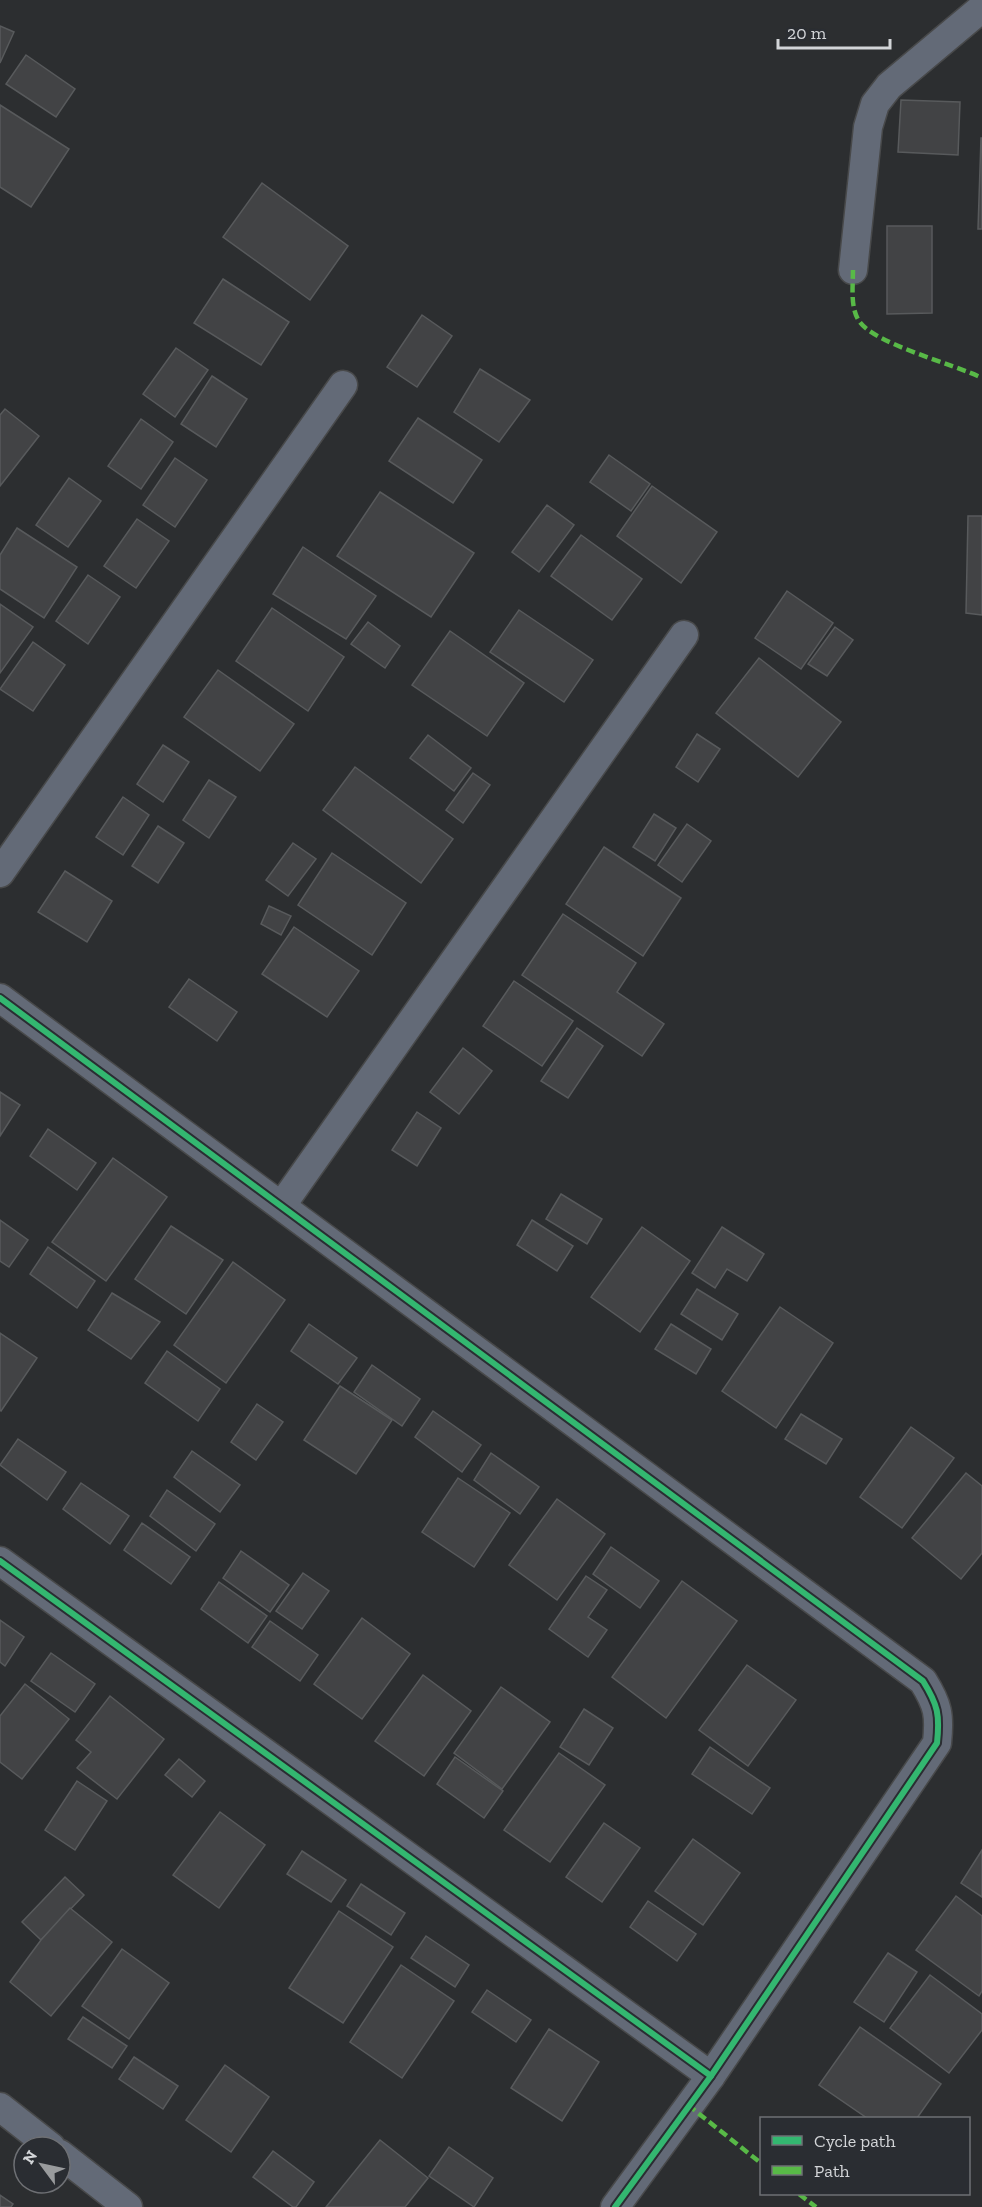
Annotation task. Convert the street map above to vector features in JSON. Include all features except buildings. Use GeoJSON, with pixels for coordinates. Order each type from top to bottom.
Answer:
{"type":"FeatureCollection","features":[{"type":"Feature","properties":{"kind":"street"},"geometry":{"type":"LineString","coordinates":[[853,270],[868,127],[875,104],[889,86],[982,8]]}},
{"type":"Feature","properties":{"kind":"street"},"geometry":{"type":"LineString","coordinates":[[0,873],[342,385]]}},
{"type":"Feature","properties":{"kind":"street"},"geometry":{"type":"LineString","coordinates":[[282,1205],[684,634]]}},
{"type":"Feature","properties":{"kind":"street"},"geometry":{"type":"LineString","coordinates":[[0,998],[923,1682],[934,1698],[940,1719],[937,1743],[711,2076],[615,2207]]}},
{"type":"Feature","properties":{"kind":"street"},"geometry":{"type":"LineString","coordinates":[[0,1561],[711,2076]]}},
{"type":"Feature","properties":{"kind":"street"},"geometry":{"type":"LineString","coordinates":[[0,2107],[36,2135]]}},
{"type":"Feature","properties":{"kind":"street"},"geometry":{"type":"LineString","coordinates":[[72,2163],[128,2207]]}},
{"type":"Feature","properties":{"kind":"marked path"},"geometry":{"type":"LineString","coordinates":[[853,270],[854,309],[859,321],[867,329],[897,345],[982,378]]}},
{"type":"Feature","properties":{"kind":"marked path"},"geometry":{"type":"LineString","coordinates":[[688,2105],[760,2162]]}},
{"type":"Feature","properties":{"kind":"marked path"},"geometry":{"type":"LineString","coordinates":[[800,2195],[816,2207]]}},
{"type":"Feature","properties":{"kind":"cycle path"},"geometry":{"type":"LineString","coordinates":[[0,998],[923,1681],[932,1697],[938,1717],[937,1743],[711,2076],[615,2207]]}},
{"type":"Feature","properties":{"kind":"cycle path"},"geometry":{"type":"LineString","coordinates":[[0,1561],[711,2076]]}}]}
